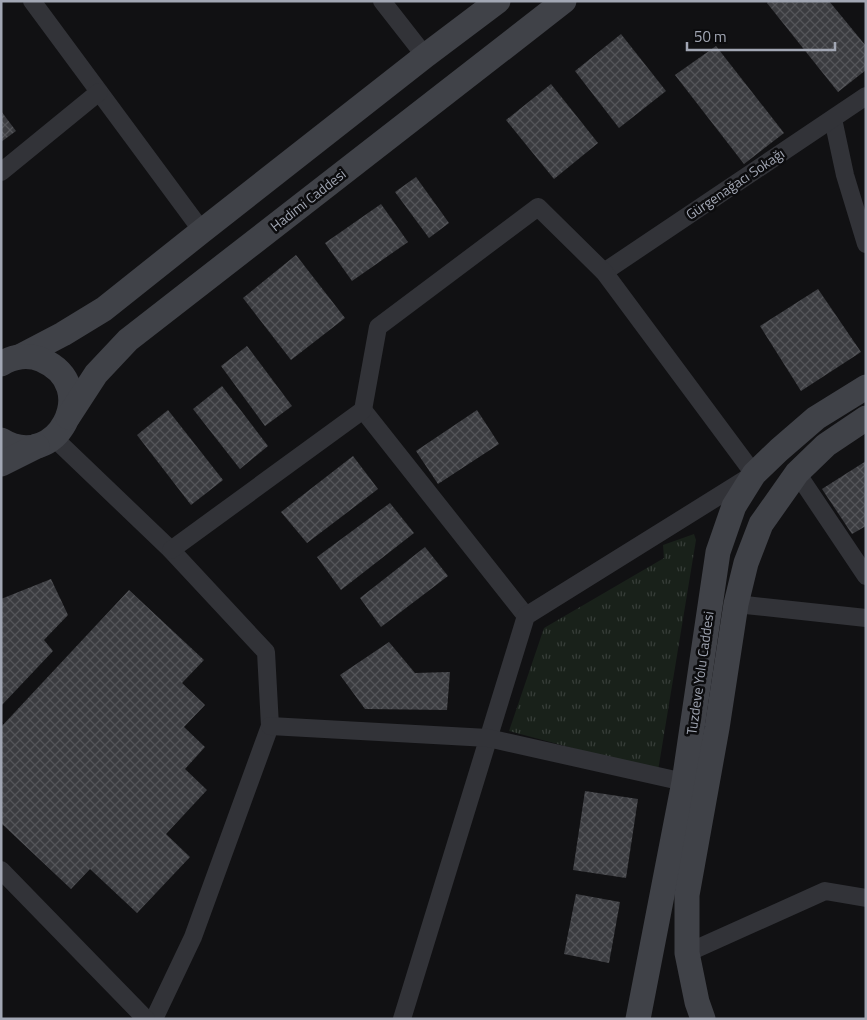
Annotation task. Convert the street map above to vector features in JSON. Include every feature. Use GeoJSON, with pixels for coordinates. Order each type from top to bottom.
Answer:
{"type":"FeatureCollection","features":[{"type":"Feature","properties":{"kind":"main road"},"geometry":{"type":"LineString","coordinates":[[11,360],[63,334],[104,309],[425,56],[498,1]]}},
{"type":"Feature","properties":{"kind":"main road","name":"Hadimi Caddesi"},"geometry":{"type":"LineString","coordinates":[[45,442],[61,430],[96,374],[128,340],[564,1]]}},
{"type":"Feature","properties":{"kind":"main road"},"geometry":{"type":"LineString","coordinates":[[11,360],[36,357],[50,363],[61,374],[68,387],[71,402],[68,417]]}},
{"type":"Feature","properties":{"kind":"main road","name":"Tuzdeve Yolu Caddesi"},"geometry":{"type":"LineString","coordinates":[[638,1019],[684,782],[718,552],[734,506],[754,474],[779,450],[816,418],[866,387]]}},
{"type":"Feature","properties":{"kind":"main road","name":"Tuzdeve Yolu Caddesi"},"geometry":{"type":"LineString","coordinates":[[703,1019],[697,1002],[687,953],[687,895],[718,728],[736,604],[746,563],[761,524],[797,474],[826,445],[866,418]]}},
{"type":"Feature","properties":{"kind":"main road"},"geometry":{"type":"LineString","coordinates":[[1,440],[8,444],[22,447],[45,442]]}},
{"type":"Feature","properties":{"kind":"main road"},"geometry":{"type":"LineString","coordinates":[[1,464],[45,442]]}},
{"type":"Feature","properties":{"kind":"street"},"geometry":{"type":"LineString","coordinates":[[32,1],[202,231]]}},
{"type":"Feature","properties":{"kind":"street"},"geometry":{"type":"LineString","coordinates":[[382,1],[425,56]]}},
{"type":"Feature","properties":{"kind":"street"},"geometry":{"type":"LineString","coordinates":[[1,172],[99,92]]}},
{"type":"Feature","properties":{"kind":"street","name":"Gürgenağacı Sokağı"},"geometry":{"type":"LineString","coordinates":[[604,272],[866,96]]}},
{"type":"Feature","properties":{"kind":"street"},"geometry":{"type":"LineString","coordinates":[[832,119],[845,175],[866,244]]}},
{"type":"Feature","properties":{"kind":"street"},"geometry":{"type":"LineString","coordinates":[[171,550],[363,410],[378,327],[538,207],[604,272],[754,474],[526,616],[402,1019]]}},
{"type":"Feature","properties":{"kind":"street"},"geometry":{"type":"LineString","coordinates":[[363,410],[526,616]]}},
{"type":"Feature","properties":{"kind":"street"},"geometry":{"type":"LineString","coordinates":[[45,442],[171,550],[266,652],[270,726],[193,937],[154,1019]]}},
{"type":"Feature","properties":{"kind":"street"},"geometry":{"type":"LineString","coordinates":[[797,474],[866,576]]}},
{"type":"Feature","properties":{"kind":"street"},"geometry":{"type":"LineString","coordinates":[[736,604],[866,618]]}},
{"type":"Feature","properties":{"kind":"street"},"geometry":{"type":"LineString","coordinates":[[270,726],[488,738],[684,782]]}},
{"type":"Feature","properties":{"kind":"street"},"geometry":{"type":"LineString","coordinates":[[1,870],[146,1019]]}},
{"type":"Feature","properties":{"kind":"street"},"geometry":{"type":"LineString","coordinates":[[687,953],[825,890],[866,898]]}},
{"type":"Feature","properties":{"kind":"green space"},"geometry":{"type":"Polygon","coordinates":[[[694,534],[696,540],[658,771],[509,731],[544,628],[664,558],[663,545],[694,534]]]}},
{"type":"Feature","properties":{"kind":"building"},"geometry":{"type":"Polygon","coordinates":[[[769,1],[829,1],[866,46],[866,70],[838,92],[767,3],[769,1]]]}},
{"type":"Feature","properties":{"kind":"building"},"geometry":{"type":"Polygon","coordinates":[[[621,34],[666,91],[619,128],[575,71],[621,34]]]}},
{"type":"Feature","properties":{"kind":"building"},"geometry":{"type":"Polygon","coordinates":[[[716,46],[784,133],[744,164],[675,75],[716,46]]]}},
{"type":"Feature","properties":{"kind":"building"},"geometry":{"type":"Polygon","coordinates":[[[551,84],[598,143],[554,179],[506,120],[551,84]]]}},
{"type":"Feature","properties":{"kind":"building"},"geometry":{"type":"Polygon","coordinates":[[[1,111],[16,131],[1,142],[1,111]]]}},
{"type":"Feature","properties":{"kind":"building"},"geometry":{"type":"Polygon","coordinates":[[[416,177],[449,223],[429,238],[395,192],[416,177]]]}},
{"type":"Feature","properties":{"kind":"building"},"geometry":{"type":"Polygon","coordinates":[[[381,204],[408,242],[352,281],[325,243],[381,204]]]}},
{"type":"Feature","properties":{"kind":"building"},"geometry":{"type":"Polygon","coordinates":[[[296,255],[345,318],[291,360],[243,298],[296,255]]]}},
{"type":"Feature","properties":{"kind":"building"},"geometry":{"type":"Polygon","coordinates":[[[818,289],[861,352],[801,391],[760,326],[818,289]]]}},
{"type":"Feature","properties":{"kind":"building"},"geometry":{"type":"Polygon","coordinates":[[[247,346],[292,406],[265,426],[221,366],[247,346]]]}},
{"type":"Feature","properties":{"kind":"building"},"geometry":{"type":"Polygon","coordinates":[[[222,386],[268,446],[240,469],[193,409],[222,386]]]}},
{"type":"Feature","properties":{"kind":"building"},"geometry":{"type":"Polygon","coordinates":[[[168,410],[223,480],[191,505],[137,435],[168,410]]]}},
{"type":"Feature","properties":{"kind":"building"},"geometry":{"type":"Polygon","coordinates":[[[477,410],[499,444],[438,484],[416,451],[477,410]]]}},
{"type":"Feature","properties":{"kind":"building"},"geometry":{"type":"Polygon","coordinates":[[[353,456],[378,489],[307,543],[281,512],[353,456]]]}},
{"type":"Feature","properties":{"kind":"building"},"geometry":{"type":"Polygon","coordinates":[[[866,461],[866,526],[852,534],[822,489],[866,461]]]}},
{"type":"Feature","properties":{"kind":"building"},"geometry":{"type":"Polygon","coordinates":[[[390,503],[414,533],[341,590],[317,557],[390,503]]]}},
{"type":"Feature","properties":{"kind":"building"},"geometry":{"type":"Polygon","coordinates":[[[425,547],[448,576],[381,627],[360,598],[425,547]]]}},
{"type":"Feature","properties":{"kind":"building"},"geometry":{"type":"Polygon","coordinates":[[[51,579],[68,615],[44,640],[53,651],[1,706],[1,599],[51,579]]]}},
{"type":"Feature","properties":{"kind":"building"},"geometry":{"type":"Polygon","coordinates":[[[129,590],[204,660],[182,683],[205,705],[184,727],[205,747],[185,769],[207,790],[166,834],[190,857],[137,913],[90,869],[71,889],[1,823],[1,727],[129,590]]]}},
{"type":"Feature","properties":{"kind":"building"},"geometry":{"type":"Polygon","coordinates":[[[389,642],[415,673],[450,672],[447,710],[365,709],[340,675],[389,642]]]}},
{"type":"Feature","properties":{"kind":"building"},"geometry":{"type":"Polygon","coordinates":[[[585,791],[638,799],[626,878],[573,870],[585,791]]]}},
{"type":"Feature","properties":{"kind":"building"},"geometry":{"type":"Polygon","coordinates":[[[576,894],[620,902],[609,963],[564,954],[576,894]]]}}]}
